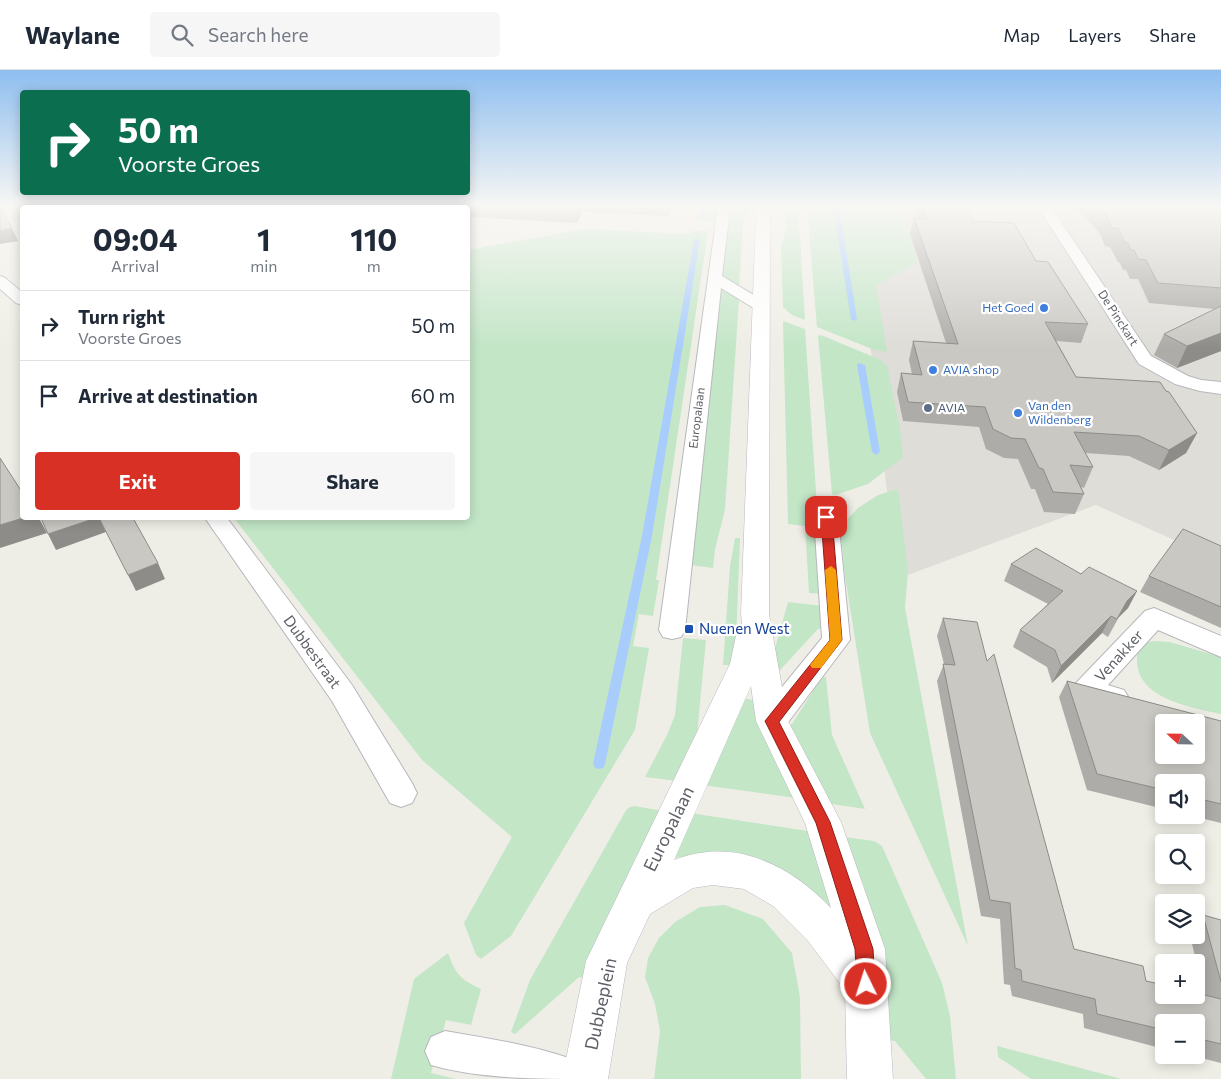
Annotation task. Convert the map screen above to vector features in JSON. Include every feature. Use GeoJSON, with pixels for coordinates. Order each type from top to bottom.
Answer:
{"type":"FeatureCollection","features":[{"type":"Feature","properties":{"kind":"main road","name":"Europalaan"},"geometry":{"type":"LineString","coordinates":[[762,254],[755,614],[772,721],[823,822],[864,949],[866,984]]}},
{"type":"Feature","properties":{"kind":"main road","name":"Europalaan"},"geometry":{"type":"LineString","coordinates":[[633,902],[683,801],[745,664],[755,614]]}},
{"type":"Feature","properties":{"kind":"main road"},"geometry":{"type":"LineString","coordinates":[[633,902],[665,882],[689,871],[736,868],[756,874],[776,884],[802,907],[833,941],[866,984],[870,1079]]}},
{"type":"Feature","properties":{"kind":"main road","name":"Dubbeplein"},"geometry":{"type":"LineString","coordinates":[[585,1079],[607,961],[633,902]]}},
{"type":"Feature","properties":{"kind":"street","name":"Europalaan"},"geometry":{"type":"LineString","coordinates":[[672,630],[717,254]]}},
{"type":"Feature","properties":{"kind":"street","name":"De Pinckart"},"geometry":{"type":"LineString","coordinates":[[1075,254],[1145,360],[1162,372],[1185,382],[1221,388]]}},
{"type":"Feature","properties":{"kind":"street"},"geometry":{"type":"LineString","coordinates":[[714,278],[761,306]]}},
{"type":"Feature","properties":{"kind":"street"},"geometry":{"type":"LineString","coordinates":[[0,281],[20,298]]}},
{"type":"Feature","properties":{"kind":"street"},"geometry":{"type":"LineString","coordinates":[[772,721],[836,640],[826,517]]}},
{"type":"Feature","properties":{"kind":"street","name":"Dubbestraat"},"geometry":{"type":"LineString","coordinates":[[217,520],[342,693],[400,793]]}},
{"type":"Feature","properties":{"kind":"street","name":"Venakker"},"geometry":{"type":"LineString","coordinates":[[1134,702],[1086,691],[1154,617],[1221,647]]}},
{"type":"Feature","properties":{"kind":"street"},"geometry":{"type":"LineString","coordinates":[[445,1051],[489,1059],[570,1079]]}},
{"type":"Feature","properties":{"kind":"shaded area"},"geometry":{"type":"Polygon","coordinates":[[[863,254],[1221,254],[1221,561],[1096,505],[897,579],[870,342],[863,254]]]}},
{"type":"Feature","properties":{"kind":"green space"},"geometry":{"type":"Polygon","coordinates":[[[470,254],[705,254],[656,580],[659,580],[653,616],[639,614],[633,646],[649,648],[635,730],[511,936],[481,959],[476,955],[464,923],[512,837],[422,760],[236,520],[470,520],[470,254]]]}},
{"type":"Feature","properties":{"kind":"green space"},"geometry":{"type":"Polygon","coordinates":[[[724,254],[741,254],[739,287],[722,276],[724,254]]]}},
{"type":"Feature","properties":{"kind":"green space"},"geometry":{"type":"Polygon","coordinates":[[[781,254],[801,254],[805,320],[792,315],[783,307],[781,254]]]}},
{"type":"Feature","properties":{"kind":"green space"},"geometry":{"type":"Polygon","coordinates":[[[811,254],[915,254],[918,263],[876,285],[887,352],[872,349],[817,327],[811,254]]]}},
{"type":"Feature","properties":{"kind":"green space"},"geometry":{"type":"Polygon","coordinates":[[[721,288],[739,299],[725,510],[715,549],[713,568],[690,565],[721,288]]]}},
{"type":"Feature","properties":{"kind":"green space"},"geometry":{"type":"Polygon","coordinates":[[[783,321],[805,329],[823,594],[809,593],[805,526],[788,524],[783,321]]]}},
{"type":"Feature","properties":{"kind":"green space"},"geometry":{"type":"Polygon","coordinates":[[[821,335],[881,360],[887,366],[900,429],[903,457],[868,484],[835,495],[832,494],[818,336],[821,335]]]}},
{"type":"Feature","properties":{"kind":"green space"},"geometry":{"type":"Polygon","coordinates":[[[898,489],[908,571],[905,608],[968,946],[870,733],[845,576],[841,535],[845,522],[858,508],[878,495],[898,489]]]}},
{"type":"Feature","properties":{"kind":"green space"},"geometry":{"type":"Polygon","coordinates":[[[735,538],[740,538],[736,641],[731,665],[723,665],[730,566],[735,538]]]}},
{"type":"Feature","properties":{"kind":"green space"},"geometry":{"type":"Polygon","coordinates":[[[788,602],[823,606],[825,629],[818,629],[780,670],[775,670],[774,652],[788,602]]]}},
{"type":"Feature","properties":{"kind":"green space"},"geometry":{"type":"Polygon","coordinates":[[[683,638],[706,640],[697,735],[678,781],[645,777],[667,735],[675,715],[683,638]]]}},
{"type":"Feature","properties":{"kind":"green space"},"geometry":{"type":"Polygon","coordinates":[[[1153,641],[1170,642],[1221,657],[1221,714],[1175,702],[1161,696],[1149,687],[1141,676],[1137,662],[1139,645],[1153,641]]]}},
{"type":"Feature","properties":{"kind":"green space"},"geometry":{"type":"Polygon","coordinates":[[[822,677],[826,677],[832,735],[865,809],[825,803],[786,725],[792,724],[822,677]]]}},
{"type":"Feature","properties":{"kind":"green space"},"geometry":{"type":"Polygon","coordinates":[[[743,698],[757,701],[764,730],[776,764],[796,798],[702,785],[743,698]]]}},
{"type":"Feature","properties":{"kind":"green space"},"geometry":{"type":"Polygon","coordinates":[[[634,806],[664,811],[588,979],[579,977],[515,1034],[511,1032],[530,980],[625,812],[628,808],[634,806]]]}},
{"type":"Feature","properties":{"kind":"green space"},"geometry":{"type":"Polygon","coordinates":[[[690,813],[814,832],[841,913],[706,854],[672,858],[690,813]]]}},
{"type":"Feature","properties":{"kind":"green space"},"geometry":{"type":"Polygon","coordinates":[[[844,837],[874,841],[882,846],[942,983],[950,1016],[956,1079],[926,1079],[895,1041],[887,1040],[874,930],[864,886],[844,837]]]}},
{"type":"Feature","properties":{"kind":"green space"},"geometry":{"type":"Polygon","coordinates":[[[725,905],[763,919],[792,953],[800,997],[801,1079],[654,1079],[660,1031],[655,1004],[645,977],[648,958],[659,938],[675,922],[700,907],[725,905]]]}},
{"type":"Feature","properties":{"kind":"green space"},"geometry":{"type":"Polygon","coordinates":[[[448,953],[460,976],[481,989],[471,1025],[446,1020],[431,1073],[456,1079],[391,1079],[414,979],[448,953]]]}},
{"type":"Feature","properties":{"kind":"green space"},"geometry":{"type":"Polygon","coordinates":[[[997,1046],[1122,1079],[1031,1079],[998,1057],[997,1046]]]}},
{"type":"Feature","properties":{"kind":"building"},"geometry":{"type":"Polygon","coordinates":[[[927,254],[1032,254],[1036,261],[1048,262],[1088,324],[1045,322],[1076,377],[1160,382],[1197,433],[1169,450],[1139,436],[1074,432],[1093,467],[1070,465],[1084,494],[1053,492],[1043,469],[1039,468],[1025,439],[1011,438],[993,429],[985,407],[908,402],[901,373],[922,375],[913,341],[958,344],[927,254]]]}},
{"type":"Feature","properties":{"kind":"building"},"geometry":{"type":"Polygon","coordinates":[[[1136,254],[1221,254],[1221,288],[1158,283],[1146,260],[1138,259],[1136,254]]]}},
{"type":"Feature","properties":{"kind":"building"},"geometry":{"type":"Polygon","coordinates":[[[1221,306],[1221,333],[1187,346],[1164,334],[1221,306]]]}},
{"type":"Feature","properties":{"kind":"building"},"geometry":{"type":"Polygon","coordinates":[[[0,458],[20,489],[20,519],[0,525],[0,458]]]}},
{"type":"Feature","properties":{"kind":"building"},"geometry":{"type":"Polygon","coordinates":[[[42,520],[90,520],[48,534],[42,520]]]}},
{"type":"Feature","properties":{"kind":"building"},"geometry":{"type":"Polygon","coordinates":[[[100,520],[134,520],[158,563],[128,575],[100,520]]]}},
{"type":"Feature","properties":{"kind":"building"},"geometry":{"type":"Polygon","coordinates":[[[1183,529],[1221,546],[1221,607],[1149,576],[1183,529]]]}},
{"type":"Feature","properties":{"kind":"building"},"geometry":{"type":"Polygon","coordinates":[[[1036,548],[1081,574],[1089,567],[1137,591],[1127,601],[1117,619],[1111,616],[1061,666],[1055,650],[1020,630],[1063,591],[1011,564],[1036,548]]]}},
{"type":"Feature","properties":{"kind":"building"},"geometry":{"type":"Polygon","coordinates":[[[943,618],[977,622],[987,661],[994,654],[1074,949],[1143,966],[1146,981],[1155,983],[1155,1004],[1205,1004],[1205,995],[1221,999],[1221,1044],[1205,1040],[1205,1014],[1155,1014],[1155,1028],[1097,1014],[1095,999],[1022,981],[1021,970],[1015,968],[1010,903],[990,900],[943,664],[955,665],[943,618]]]}},
{"type":"Feature","properties":{"kind":"building"},"geometry":{"type":"Polygon","coordinates":[[[1067,681],[1194,714],[1155,714],[1155,764],[1205,764],[1205,717],[1221,721],[1221,804],[1205,800],[1205,774],[1155,774],[1155,788],[1097,774],[1067,681]]]}},
{"type":"Feature","properties":{"kind":"building"},"geometry":{"type":"Polygon","coordinates":[[[1205,916],[1221,920],[1221,982],[1205,922],[1205,916]]]}},
{"type":"Feature","properties":{"kind":"waterway"},"geometry":{"type":"LineString","coordinates":[[599,764],[647,536],[695,254]]}},
{"type":"Feature","properties":{"kind":"waterway"},"geometry":{"type":"LineString","coordinates":[[844,254],[854,319]]}},
{"type":"Feature","properties":{"kind":"waterway"},"geometry":{"type":"LineString","coordinates":[[861,365],[876,452]]}},
{"type":"Feature","properties":{"kind":"slow traffic"},"geometry":{"type":"LineString","coordinates":[[817,665],[836,640],[831,570]]}},
{"type":"Feature","properties":{"kind":"place","name":"Het Goed"},"geometry":{"type":"Point","coordinates":[1044,308]}},
{"type":"Feature","properties":{"kind":"place","name":"AVIA shop"},"geometry":{"type":"Point","coordinates":[933,370]}},
{"type":"Feature","properties":{"kind":"place","name":"AVIA"},"geometry":{"type":"Point","coordinates":[928,408]}},
{"type":"Feature","properties":{"kind":"place","name":"Van den Wildenberg"},"geometry":{"type":"Point","coordinates":[1018,413]}},
{"type":"Feature","properties":{"kind":"place","name":"Nuenen West"},"geometry":{"type":"Point","coordinates":[689,629]}},
{"type":"Feature","properties":{"kind":"route"},"geometry":{"type":"LineString","coordinates":[[826,517],[836,640],[772,721],[823,822],[864,949],[866,984]]}}]}
